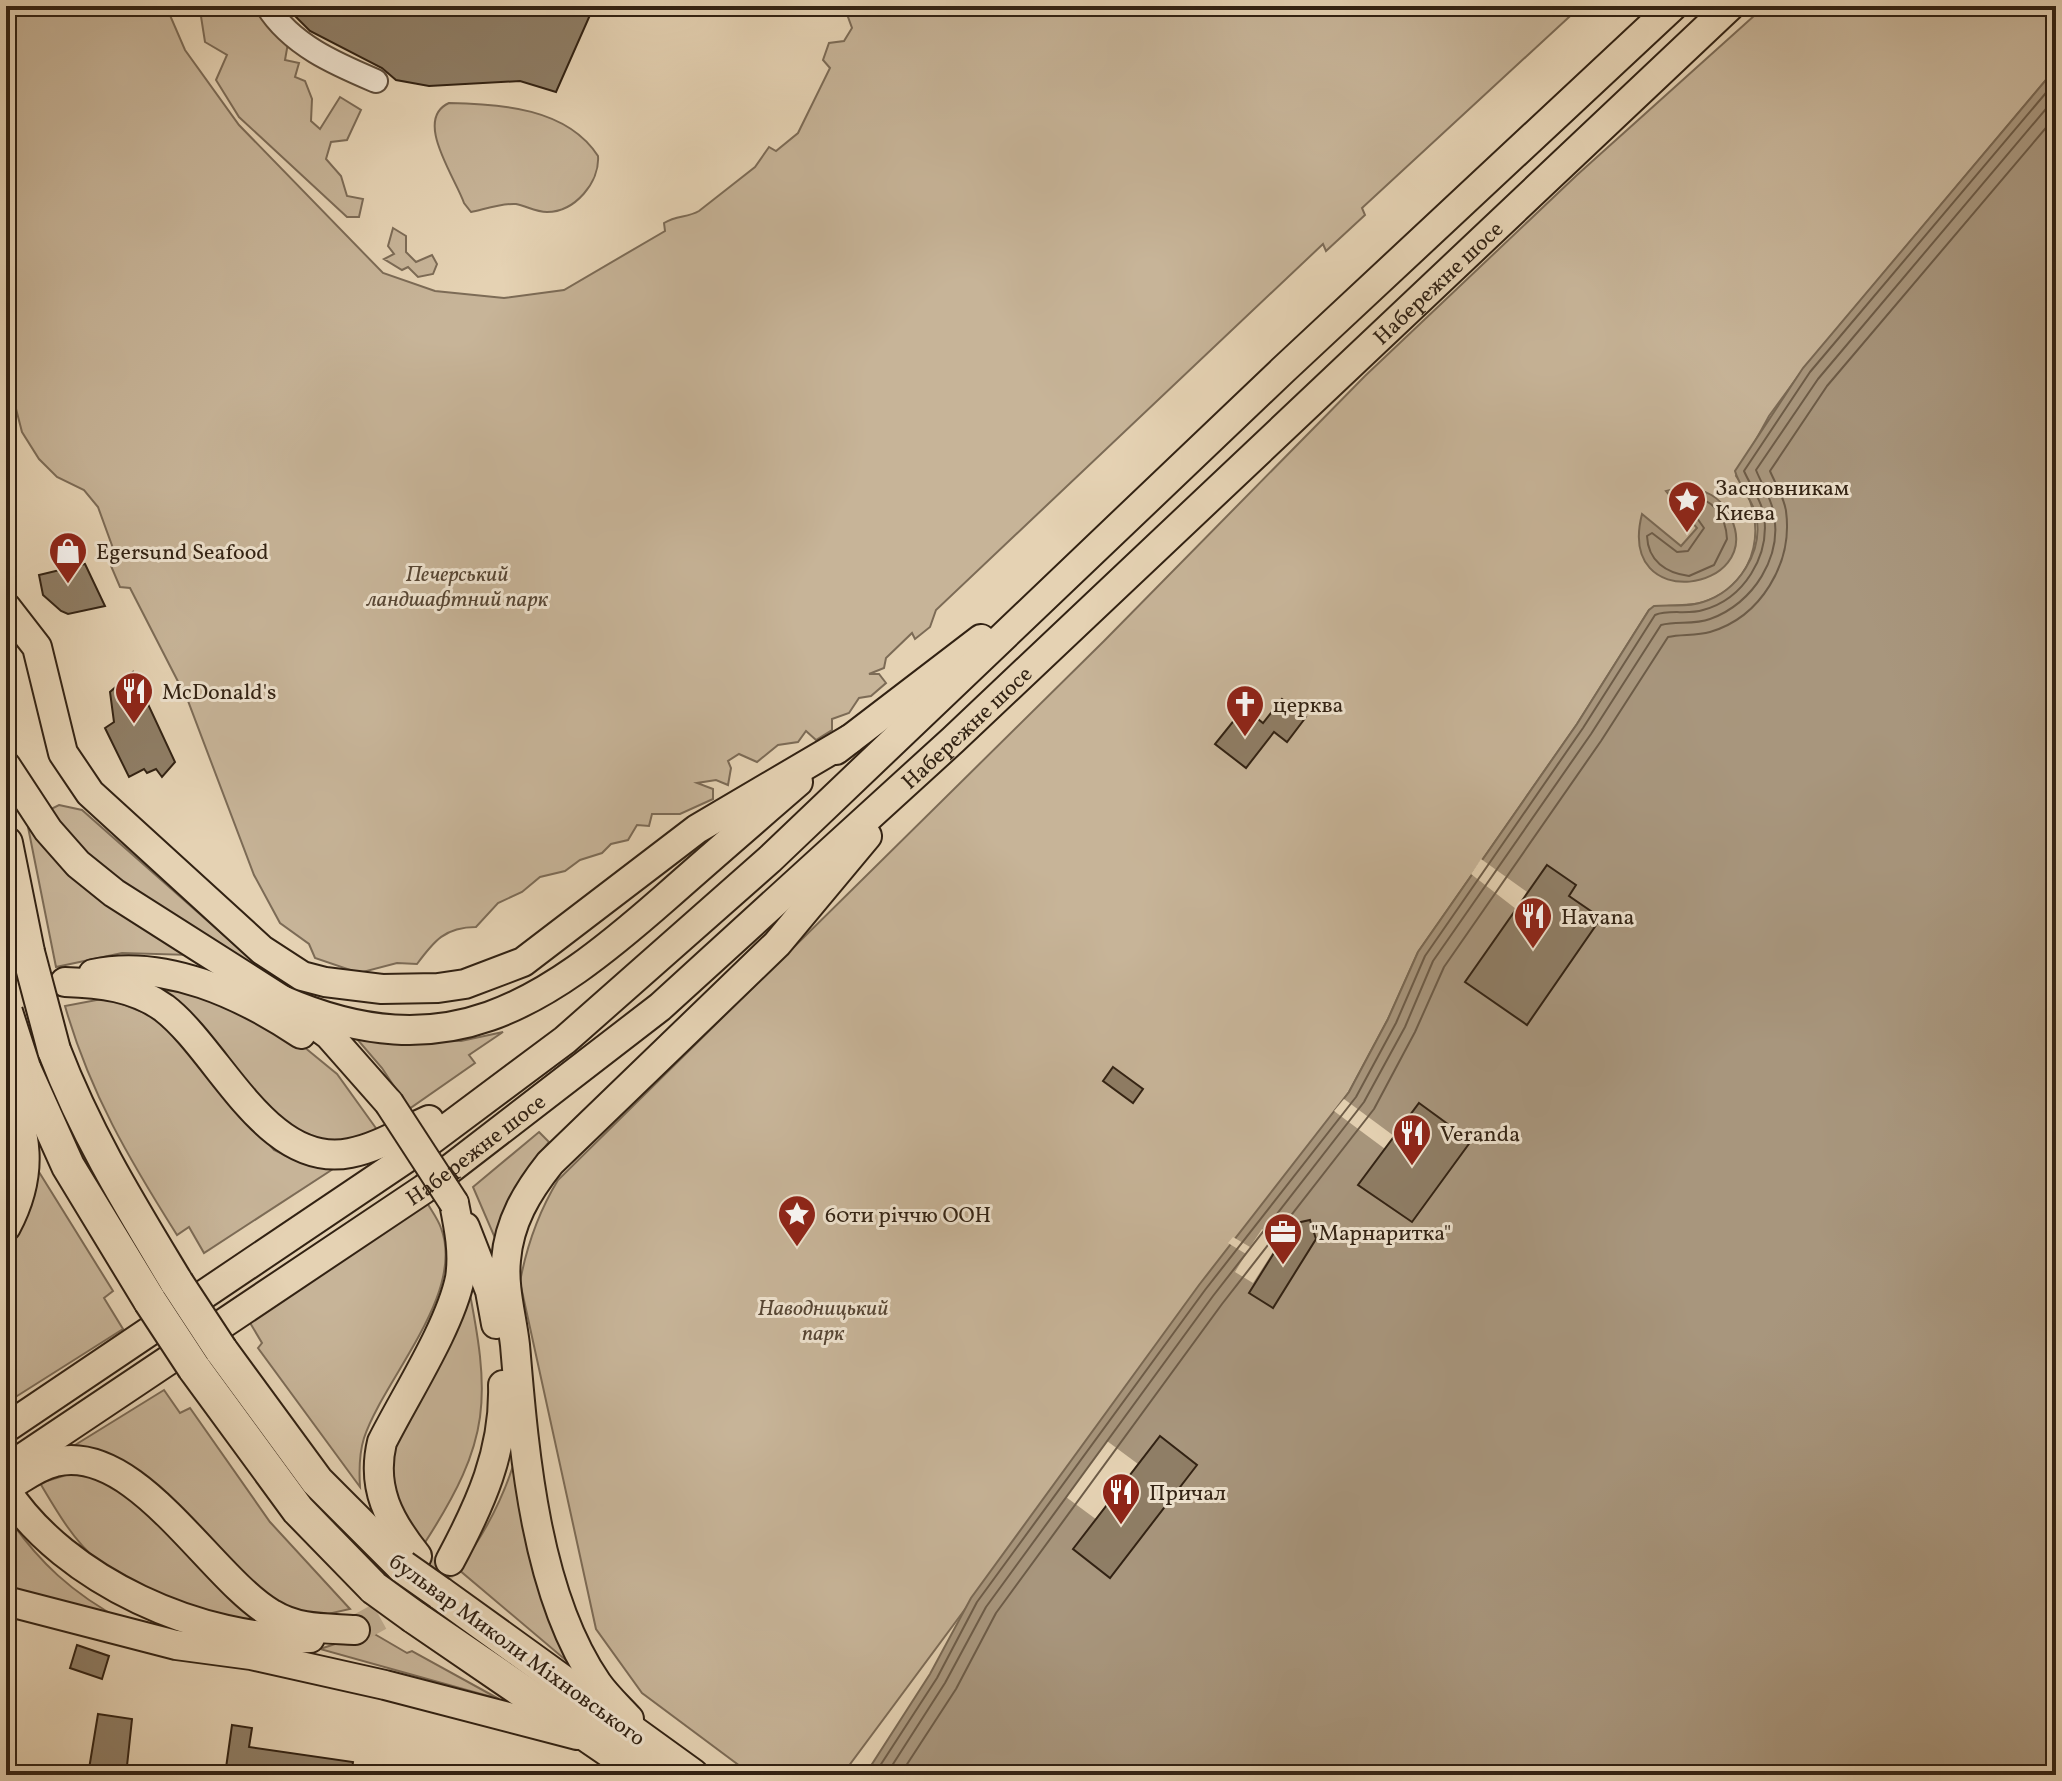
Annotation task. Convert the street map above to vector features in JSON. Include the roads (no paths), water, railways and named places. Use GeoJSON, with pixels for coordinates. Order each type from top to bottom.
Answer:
{"type":"FeatureCollection","features":[{"type":"Feature","properties":{"kind":"highway","name":"бульвар Миколи Міхновського"},"geometry":{"type":"LineString","coordinates":[[6,843],[28,952],[54,1050],[78,1113],[177,1283],[221,1350],[317,1481],[344,1512],[410,1561],[446,1580],[501,1638],[652,1764]]}},
{"type":"Feature","properties":{"kind":"highway","name":"бульвар Миколи Міхновського"},"geometry":{"type":"LineString","coordinates":[[6,1012],[12,1072],[150,1301],[194,1368],[298,1510],[374,1588],[593,1740],[652,1764],[692,1775]]}},
{"type":"Feature","properties":{"kind":"main road","name":"Набережне шосе"},"geometry":{"type":"LineString","coordinates":[[6,1428],[411,1155],[565,1040],[770,859],[1054,587],[1673,6]]}},
{"type":"Feature","properties":{"kind":"main road","name":"Набережне шосе"},"geometry":{"type":"LineString","coordinates":[[6,1469],[424,1189],[586,1068],[697,975],[939,753],[1730,6]]}},
{"type":"Feature","properties":{"kind":"main road"},"geometry":{"type":"LineString","coordinates":[[282,1000],[337,1020],[394,1030],[435,1029],[505,1012],[574,974],[608,948],[850,739],[1054,587]]}},
{"type":"Feature","properties":{"kind":"main road"},"geometry":{"type":"LineString","coordinates":[[6,607],[37,647],[63,753],[72,772],[90,793],[262,950],[302,976],[325,982],[382,989],[438,988],[465,984],[523,962],[697,829],[850,739]]}},
{"type":"Feature","properties":{"kind":"main road"},"geometry":{"type":"LineString","coordinates":[[652,1764],[598,1685],[559,1608],[541,1536],[520,1400],[505,1261],[524,1195],[550,1163],[777,944],[939,753]]}},
{"type":"Feature","properties":{"kind":"main road"},"geometry":{"type":"LineString","coordinates":[[6,766],[48,830],[78,864],[114,893],[282,1000],[329,1035],[389,1103],[454,1203],[490,1291],[500,1345],[503,1428],[479,1508],[446,1580]]}},
{"type":"Feature","properties":{"kind":"main road"},"geometry":{"type":"LineString","coordinates":[[389,1103],[338,1058],[238,998],[173,975],[125,970],[96,973],[65,982],[100,983],[122,988],[164,1008],[262,1120],[299,1146],[325,1153],[348,1154],[367,1148],[500,1089]]}},
{"type":"Feature","properties":{"kind":"main road"},"geometry":{"type":"LineString","coordinates":[[6,1227],[23,1188],[25,1160],[24,1130],[12,1072]]}},
{"type":"Feature","properties":{"kind":"main road"},"geometry":{"type":"LineString","coordinates":[[410,1561],[381,1498],[378,1459],[382,1442],[447,1315],[460,1278],[461,1239],[454,1203]]}},
{"type":"Feature","properties":{"kind":"main road"},"geometry":{"type":"LineString","coordinates":[[446,1580],[494,1500],[511,1455],[520,1400]]}},
{"type":"Feature","properties":{"kind":"main road"},"geometry":{"type":"LineString","coordinates":[[49,1539],[92,1574],[137,1599],[191,1620],[244,1633],[283,1638],[307,1639],[355,1630],[307,1628],[272,1614],[247,1596],[153,1500],[113,1471],[82,1461],[56,1461],[11,1497],[49,1539],[69,1568],[95,1593],[142,1618],[251,1655]]}},
{"type":"Feature","properties":{"kind":"main road"},"geometry":{"type":"LineString","coordinates":[[6,1601],[176,1645],[251,1655],[472,1706],[593,1740]]}},
{"type":"Feature","properties":{"kind":"street"},"geometry":{"type":"LineString","coordinates":[[267,6],[295,38],[314,51],[376,81]]}},
{"type":"Feature","properties":{"kind":"water"},"geometry":{"type":"Polygon","coordinates":[[[2056,68],[2056,1775],[865,1775],[930,1674],[971,1598],[1199,1285],[1349,1092],[1388,1019],[1418,952],[1577,724],[1649,610],[1654,606],[1697,604],[1716,597],[1746,568],[1756,543],[1756,515],[1735,471],[1803,368],[2056,68]]]}},
{"type":"Feature","properties":{"kind":"water"},"geometry":{"type":"Polygon","coordinates":[[[1682,487],[1705,492],[1722,504],[1731,518],[1736,543],[1728,563],[1711,576],[1690,582],[1668,579],[1650,568],[1640,546],[1642,514],[1681,546],[1697,528],[1666,491],[1682,487]]]}},
{"type":"Feature","properties":{"kind":"tunnel"},"geometry":{"type":"LineString","coordinates":[[355,1630],[411,1599],[450,1561]]}},
{"type":"Feature","properties":{"kind":"place","name":"Засновникам Києва"},"geometry":{"type":"Point","coordinates":[1687,534]}},
{"type":"Feature","properties":{"kind":"place","name":"Egersund Seafood"},"geometry":{"type":"Point","coordinates":[68,585]}},
{"type":"Feature","properties":{"kind":"place","name":"McDonald's"},"geometry":{"type":"Point","coordinates":[134,725]}},
{"type":"Feature","properties":{"kind":"place","name":"церква"},"geometry":{"type":"Point","coordinates":[1245,738]}},
{"type":"Feature","properties":{"kind":"place","name":"Havana"},"geometry":{"type":"Point","coordinates":[1533,950]}},
{"type":"Feature","properties":{"kind":"place","name":"Veranda"},"geometry":{"type":"Point","coordinates":[1412,1167]}},
{"type":"Feature","properties":{"kind":"place","name":"60ти річчю ООН"},"geometry":{"type":"Point","coordinates":[797,1248]}},
{"type":"Feature","properties":{"kind":"place","name":"\"Марнаритка\""},"geometry":{"type":"Point","coordinates":[1283,1266]}},
{"type":"Feature","properties":{"kind":"place","name":"Причал"},"geometry":{"type":"Point","coordinates":[1121,1526]}},
{"type":"Feature","properties":{"kind":"park label","name":"Печерський ландшафтний парк"},"geometry":{"type":"Point","coordinates":[457,586]}},
{"type":"Feature","properties":{"kind":"park label","name":"Наводницький парк"},"geometry":{"type":"Point","coordinates":[823,1320]}}]}
